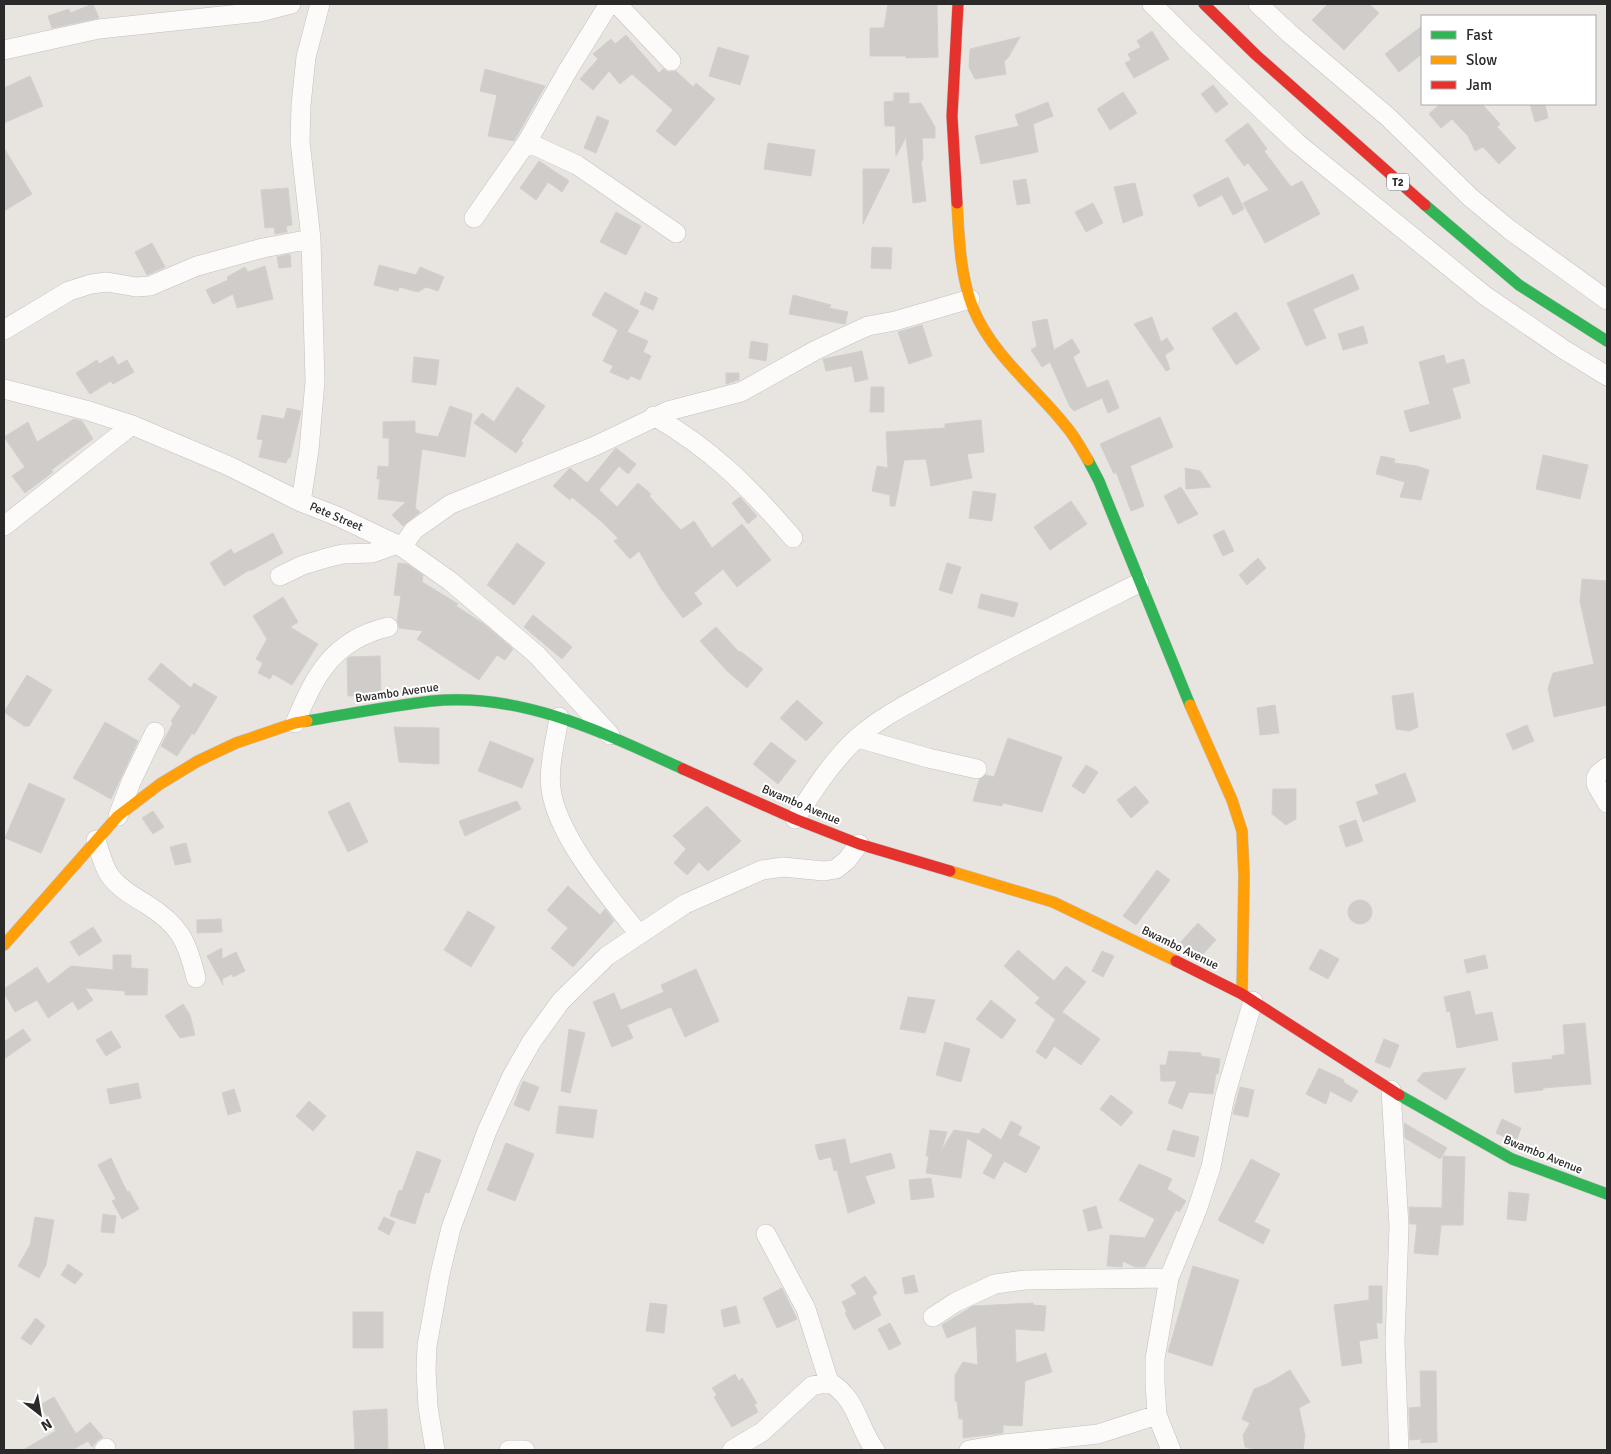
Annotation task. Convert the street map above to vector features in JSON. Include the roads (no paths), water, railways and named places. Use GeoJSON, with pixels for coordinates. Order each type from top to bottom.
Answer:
{"type":"FeatureCollection","features":[{"type":"Feature","properties":{"kind":"main road"},"geometry":{"type":"LineString","coordinates":[[958,4],[952,102],[954,167],[961,255],[970,299],[979,321],[996,347],[1017,373],[1049,406],[1080,446],[1099,482],[1139,583],[1232,800],[1242,831],[1247,998]]}},
{"type":"Feature","properties":{"kind":"main road","name":"T2"},"geometry":{"type":"LineString","coordinates":[[1204,4],[1256,55],[1383,169],[1519,285],[1607,341]]}},
{"type":"Feature","properties":{"kind":"main road","name":"Bwambo Avenue"},"geometry":{"type":"LineString","coordinates":[[4,945],[118,816],[160,784],[198,761],[236,743],[295,723],[433,701],[454,700],[523,707],[560,717],[613,737],[795,819],[859,844],[1053,902],[1247,998],[1391,1090],[1512,1159],[1607,1194]]}},
{"type":"Feature","properties":{"kind":"street"},"geometry":{"type":"LineString","coordinates":[[4,50],[99,29],[260,12],[290,4]]}},
{"type":"Feature","properties":{"kind":"street"},"geometry":{"type":"LineString","coordinates":[[301,502],[309,450],[315,381],[310,239],[300,141],[301,105],[306,57],[320,4]]}},
{"type":"Feature","properties":{"kind":"street"},"geometry":{"type":"LineString","coordinates":[[474,218],[527,142],[568,70],[609,4]]}},
{"type":"Feature","properties":{"kind":"street"},"geometry":{"type":"LineString","coordinates":[[617,4],[671,61]]}},
{"type":"Feature","properties":{"kind":"street"},"geometry":{"type":"LineString","coordinates":[[1152,4],[1297,143],[1484,295],[1563,349],[1607,376]]}},
{"type":"Feature","properties":{"kind":"street"},"geometry":{"type":"LineString","coordinates":[[1258,4],[1289,33],[1388,117],[1471,198],[1510,230],[1607,300]]}},
{"type":"Feature","properties":{"kind":"street"},"geometry":{"type":"LineString","coordinates":[[527,142],[577,165],[676,233]]}},
{"type":"Feature","properties":{"kind":"street"},"geometry":{"type":"LineString","coordinates":[[4,330],[69,291],[90,284],[107,282],[136,287],[150,286],[193,267],[263,248],[310,239]]}},
{"type":"Feature","properties":{"kind":"street"},"geometry":{"type":"LineString","coordinates":[[280,576],[303,565],[330,557],[343,554],[372,553],[399,545],[414,530],[451,504],[596,446],[654,416],[741,392],[816,350],[868,326],[895,321],[970,299]]}},
{"type":"Feature","properties":{"kind":"street","name":"Pete Street"},"geometry":{"type":"LineString","coordinates":[[4,389],[88,411],[132,425],[229,466],[301,502],[339,517],[399,545],[450,581],[537,655],[613,737]]}},
{"type":"Feature","properties":{"kind":"street"},"geometry":{"type":"LineString","coordinates":[[654,416],[691,439],[726,466],[768,508],[793,538]]}},
{"type":"Feature","properties":{"kind":"street"},"geometry":{"type":"LineString","coordinates":[[4,526],[132,425]]}},
{"type":"Feature","properties":{"kind":"street"},"geometry":{"type":"LineString","coordinates":[[795,819],[819,782],[858,738],[881,721],[918,698],[1009,648],[1139,583]]}},
{"type":"Feature","properties":{"kind":"street"},"geometry":{"type":"LineString","coordinates":[[295,723],[311,686],[330,661],[359,636],[388,627]]}},
{"type":"Feature","properties":{"kind":"street"},"geometry":{"type":"LineString","coordinates":[[560,717],[551,787],[558,814],[572,843],[599,884],[639,934]]}},
{"type":"Feature","properties":{"kind":"street"},"geometry":{"type":"LineString","coordinates":[[118,816],[131,782],[155,732]]}},
{"type":"Feature","properties":{"kind":"street"},"geometry":{"type":"LineString","coordinates":[[858,738],[928,758],[977,769]]}},
{"type":"Feature","properties":{"kind":"street"},"geometry":{"type":"LineString","coordinates":[[1607,768],[1599,773],[1596,778],[1596,784],[1607,803]]}},
{"type":"Feature","properties":{"kind":"street"},"geometry":{"type":"LineString","coordinates":[[96,840],[106,871],[117,885],[167,918],[178,930],[189,951],[196,978]]}},
{"type":"Feature","properties":{"kind":"street"},"geometry":{"type":"LineString","coordinates":[[435,1450],[427,1391],[427,1346],[440,1274],[451,1228],[487,1131],[517,1067],[532,1041],[561,1001],[607,956],[685,904],[762,870],[783,867],[824,871],[836,869],[847,860],[859,844]]}},
{"type":"Feature","properties":{"kind":"street"},"geometry":{"type":"LineString","coordinates":[[1171,1450],[1157,1415],[1155,1359],[1169,1278],[1197,1210],[1211,1167],[1247,998]]}},
{"type":"Feature","properties":{"kind":"street"},"geometry":{"type":"LineString","coordinates":[[1391,1090],[1399,1226],[1395,1342],[1399,1450]]}},
{"type":"Feature","properties":{"kind":"street"},"geometry":{"type":"LineString","coordinates":[[766,1234],[806,1309],[829,1382],[840,1389],[849,1399],[875,1450]]}},
{"type":"Feature","properties":{"kind":"street"},"geometry":{"type":"LineString","coordinates":[[933,1317],[956,1302],[996,1284],[1025,1280],[1169,1278]]}},
{"type":"Feature","properties":{"kind":"street"},"geometry":{"type":"LineString","coordinates":[[732,1450],[762,1432],[812,1386],[829,1382]]}},
{"type":"Feature","properties":{"kind":"street"},"geometry":{"type":"LineString","coordinates":[[969,1450],[1004,1444],[1098,1434],[1157,1415]]}},
{"type":"Feature","properties":{"kind":"street"},"geometry":{"type":"LineString","coordinates":[[509,1450],[525,1450]]}}]}
